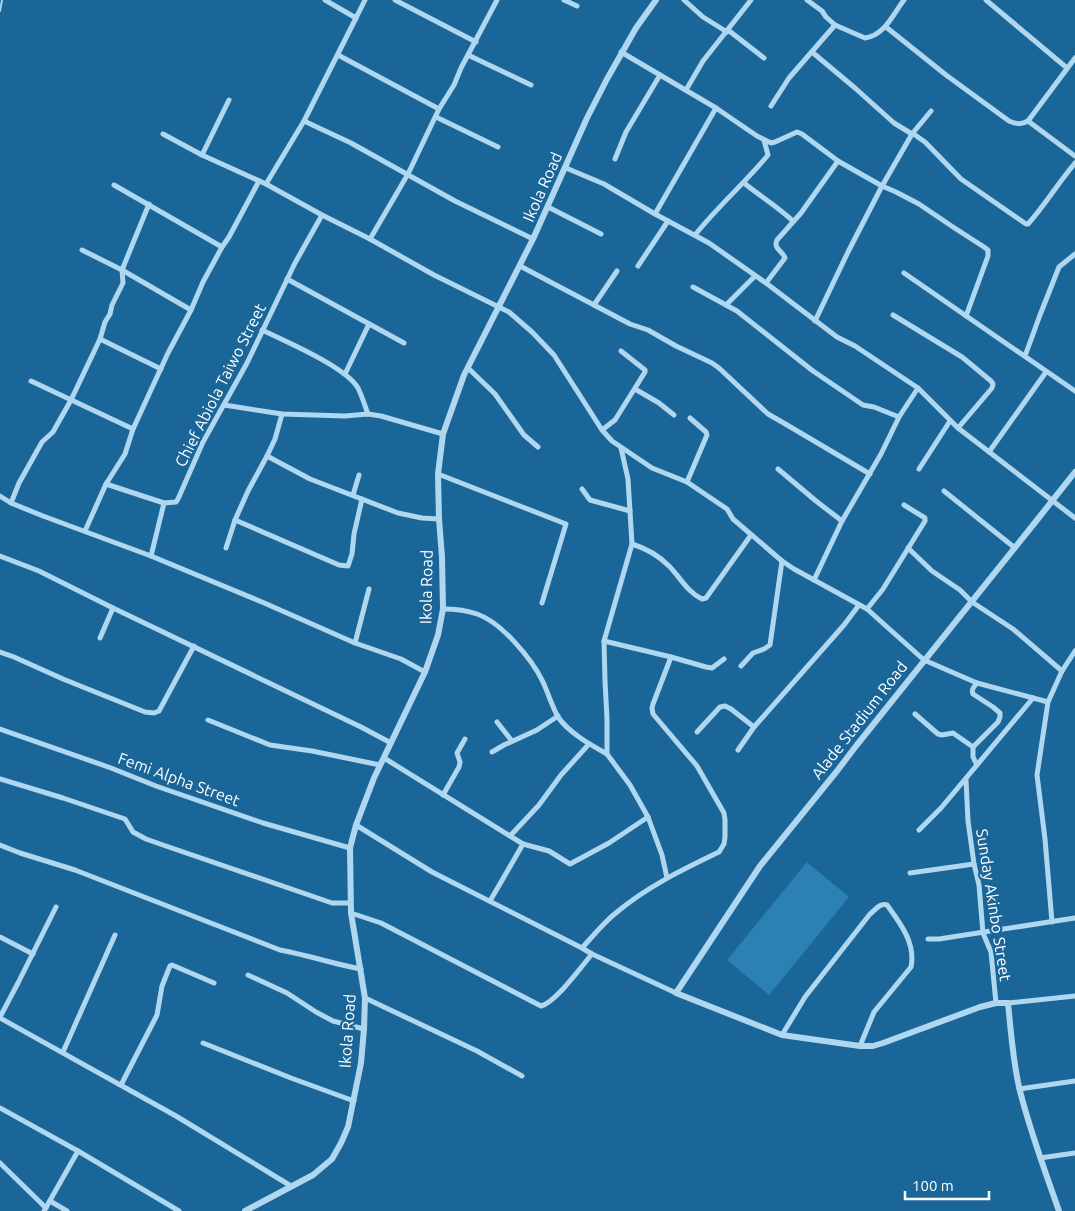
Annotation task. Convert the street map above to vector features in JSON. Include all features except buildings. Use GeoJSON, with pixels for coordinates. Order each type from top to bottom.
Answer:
{"type":"FeatureCollection","features":[{"type":"Feature","properties":{"kind":"street"},"geometry":{"type":"LineString","coordinates":[[325,0],[356,18]]}},
{"type":"Feature","properties":{"kind":"street"},"geometry":{"type":"LineString","coordinates":[[266,184],[304,121],[365,0]]}},
{"type":"Feature","properties":{"kind":"street"},"geometry":{"type":"LineString","coordinates":[[395,0],[476,42]]}},
{"type":"Feature","properties":{"kind":"street"},"geometry":{"type":"LineString","coordinates":[[370,239],[408,174],[439,109],[454,85],[497,0]]}},
{"type":"Feature","properties":{"kind":"street"},"geometry":{"type":"LineString","coordinates":[[564,0],[577,6]]}},
{"type":"Feature","properties":{"kind":"street","name":"Ikola Road"},"geometry":{"type":"LineString","coordinates":[[245,1211],[313,1175],[332,1158],[348,1127],[361,1063],[365,998],[350,903],[350,848],[356,825],[369,791],[425,672],[438,635],[443,609],[438,474],[443,434],[468,368],[533,239],[588,118],[621,52],[656,0]]}},
{"type":"Feature","properties":{"kind":"street"},"geometry":{"type":"LineString","coordinates":[[684,0],[704,17],[764,58]]}},
{"type":"Feature","properties":{"kind":"street"},"geometry":{"type":"LineString","coordinates":[[686,90],[703,61],[751,0]]}},
{"type":"Feature","properties":{"kind":"street"},"geometry":{"type":"LineString","coordinates":[[806,0],[822,11],[834,25],[865,38],[886,27],[904,0]]}},
{"type":"Feature","properties":{"kind":"street"},"geometry":{"type":"LineString","coordinates":[[986,0],[1067,68]]}},
{"type":"Feature","properties":{"kind":"street"},"geometry":{"type":"LineString","coordinates":[[772,106],[790,78],[834,25]]}},
{"type":"Feature","properties":{"kind":"street"},"geometry":{"type":"LineString","coordinates":[[886,27],[946,75],[1009,121],[1016,124],[1023,124],[1028,121],[1075,58]]}},
{"type":"Feature","properties":{"kind":"street"},"geometry":{"type":"LineString","coordinates":[[621,52],[716,108],[764,140],[771,143],[797,132],[800,133],[838,161],[919,204],[988,250],[988,256],[966,316]]}},
{"type":"Feature","properties":{"kind":"street"},"geometry":{"type":"LineString","coordinates":[[812,52],[894,123],[925,142],[961,179],[1026,224],[1036,215],[1075,163]]}},
{"type":"Feature","properties":{"kind":"street"},"geometry":{"type":"LineString","coordinates":[[338,55],[439,109]]}},
{"type":"Feature","properties":{"kind":"street"},"geometry":{"type":"LineString","coordinates":[[468,55],[532,85]]}},
{"type":"Feature","properties":{"kind":"street"},"geometry":{"type":"LineString","coordinates":[[615,159],[626,132],[660,76]]}},
{"type":"Feature","properties":{"kind":"street"},"geometry":{"type":"LineString","coordinates":[[202,154],[228,100]]}},
{"type":"Feature","properties":{"kind":"street"},"geometry":{"type":"LineString","coordinates":[[655,214],[716,108]]}},
{"type":"Feature","properties":{"kind":"street"},"geometry":{"type":"LineString","coordinates":[[816,321],[848,252],[882,186],[912,134],[931,111]]}},
{"type":"Feature","properties":{"kind":"street"},"geometry":{"type":"LineString","coordinates":[[436,116],[498,147]]}},
{"type":"Feature","properties":{"kind":"street"},"geometry":{"type":"LineString","coordinates":[[304,121],[533,239]]}},
{"type":"Feature","properties":{"kind":"street"},"geometry":{"type":"LineString","coordinates":[[1028,121],[1075,156]]}},
{"type":"Feature","properties":{"kind":"street"},"geometry":{"type":"LineString","coordinates":[[163,134],[266,184],[434,275],[509,312],[554,355],[602,430],[612,441],[652,468],[687,482],[727,509],[733,519],[782,561],[867,608],[924,660],[977,683],[1048,702]]}},
{"type":"Feature","properties":{"kind":"street"},"geometry":{"type":"LineString","coordinates":[[695,235],[768,155],[764,140]]}},
{"type":"Feature","properties":{"kind":"street"},"geometry":{"type":"LineString","coordinates":[[766,283],[785,258],[776,248],[777,240],[800,213],[838,161]]}},
{"type":"Feature","properties":{"kind":"street"},"geometry":{"type":"LineString","coordinates":[[566,168],[604,184],[709,243],[838,337],[855,346],[918,388],[958,428],[1075,518]]}},
{"type":"Feature","properties":{"kind":"street"},"geometry":{"type":"LineString","coordinates":[[85,531],[106,484],[125,454],[133,429],[203,282],[259,182]]}},
{"type":"Feature","properties":{"kind":"street"},"geometry":{"type":"LineString","coordinates":[[744,182],[793,221]]}},
{"type":"Feature","properties":{"kind":"street"},"geometry":{"type":"LineString","coordinates":[[114,185],[222,246]]}},
{"type":"Feature","properties":{"kind":"street"},"geometry":{"type":"LineString","coordinates":[[11,502],[19,483],[42,442],[53,432],[71,400],[100,339],[105,322],[124,280],[122,270],[149,204]]}},
{"type":"Feature","properties":{"kind":"street"},"geometry":{"type":"LineString","coordinates":[[548,207],[600,234]]}},
{"type":"Feature","properties":{"kind":"street","name":"Chief Abiola Taiwo Street"},"geometry":{"type":"LineString","coordinates":[[164,503],[176,502],[178,499],[204,442],[247,363],[295,262],[322,215]]}},
{"type":"Feature","properties":{"kind":"street"},"geometry":{"type":"LineString","coordinates":[[638,266],[668,221]]}},
{"type":"Feature","properties":{"kind":"street"},"geometry":{"type":"LineString","coordinates":[[82,250],[122,270],[191,310]]}},
{"type":"Feature","properties":{"kind":"street"},"geometry":{"type":"LineString","coordinates":[[1025,356],[1059,267],[1075,254]]}},
{"type":"Feature","properties":{"kind":"street"},"geometry":{"type":"LineString","coordinates":[[520,266],[630,324],[648,330],[676,346],[712,362],[774,418],[870,474]]}},
{"type":"Feature","properties":{"kind":"street"},"geometry":{"type":"LineString","coordinates":[[594,305],[617,271]]}},
{"type":"Feature","properties":{"kind":"street"},"geometry":{"type":"LineString","coordinates":[[904,273],[1075,391]]}},
{"type":"Feature","properties":{"kind":"street"},"geometry":{"type":"LineString","coordinates":[[726,305],[755,276]]}},
{"type":"Feature","properties":{"kind":"street"},"geometry":{"type":"LineString","coordinates":[[287,279],[404,343]]}},
{"type":"Feature","properties":{"kind":"street"},"geometry":{"type":"LineString","coordinates":[[693,287],[726,305],[751,322],[813,371],[864,405],[899,417]]}},
{"type":"Feature","properties":{"kind":"street"},"geometry":{"type":"LineString","coordinates":[[893,315],[962,357],[977,368],[993,384],[992,388],[958,428]]}},
{"type":"Feature","properties":{"kind":"street"},"geometry":{"type":"LineString","coordinates":[[345,374],[370,324]]}},
{"type":"Feature","properties":{"kind":"street"},"geometry":{"type":"LineString","coordinates":[[262,330],[309,352],[345,374],[358,387],[368,414]]}},
{"type":"Feature","properties":{"kind":"street"},"geometry":{"type":"LineString","coordinates":[[100,339],[161,369]]}},
{"type":"Feature","properties":{"kind":"street"},"geometry":{"type":"LineString","coordinates":[[602,430],[615,420],[645,373],[621,351]]}},
{"type":"Feature","properties":{"kind":"street"},"geometry":{"type":"LineString","coordinates":[[468,368],[495,394],[524,435],[538,447]]}},
{"type":"Feature","properties":{"kind":"street"},"geometry":{"type":"LineString","coordinates":[[989,452],[1046,372]]}},
{"type":"Feature","properties":{"kind":"street"},"geometry":{"type":"LineString","coordinates":[[31,381],[133,429]]}},
{"type":"Feature","properties":{"kind":"street"},"geometry":{"type":"LineString","coordinates":[[814,580],[842,521],[881,454],[899,417],[918,388]]}},
{"type":"Feature","properties":{"kind":"street"},"geometry":{"type":"LineString","coordinates":[[635,389],[659,403],[674,415]]}},
{"type":"Feature","properties":{"kind":"street"},"geometry":{"type":"LineString","coordinates":[[224,405],[282,414],[345,416],[368,414],[443,434]]}},
{"type":"Feature","properties":{"kind":"street"},"geometry":{"type":"LineString","coordinates":[[226,548],[235,520],[248,491],[275,439],[282,414]]}},
{"type":"Feature","properties":{"kind":"street"},"geometry":{"type":"LineString","coordinates":[[687,482],[707,435],[690,418]]}},
{"type":"Feature","properties":{"kind":"street"},"geometry":{"type":"LineString","coordinates":[[919,469],[950,421]]}},
{"type":"Feature","properties":{"kind":"street"},"geometry":{"type":"LineString","coordinates":[[607,754],[604,641],[632,544],[628,479],[621,447]]}},
{"type":"Feature","properties":{"kind":"street"},"geometry":{"type":"LineString","coordinates":[[267,456],[310,479],[398,513],[439,519]]}},
{"type":"Feature","properties":{"kind":"street"},"geometry":{"type":"LineString","coordinates":[[778,469],[842,521]]}},
{"type":"Feature","properties":{"kind":"street","name":"Alade Stadium Road"},"geometry":{"type":"LineString","coordinates":[[676,993],[760,866],[1075,472]]}},
{"type":"Feature","properties":{"kind":"street"},"geometry":{"type":"LineString","coordinates":[[438,474],[566,524],[542,602]]}},
{"type":"Feature","properties":{"kind":"street"},"geometry":{"type":"LineString","coordinates":[[353,495],[359,475]]}},
{"type":"Feature","properties":{"kind":"street"},"geometry":{"type":"LineString","coordinates":[[106,484],[164,503],[151,556]]}},
{"type":"Feature","properties":{"kind":"street"},"geometry":{"type":"LineString","coordinates":[[582,489],[590,500],[630,511]]}},
{"type":"Feature","properties":{"kind":"street"},"geometry":{"type":"LineString","coordinates":[[944,491],[1015,548]]}},
{"type":"Feature","properties":{"kind":"street"},"geometry":{"type":"LineString","coordinates":[[0,496],[43,516],[151,556],[355,643],[401,659],[425,672]]}},
{"type":"Feature","properties":{"kind":"street"},"geometry":{"type":"LineString","coordinates":[[235,520],[339,565],[348,566],[362,499]]}},
{"type":"Feature","properties":{"kind":"street"},"geometry":{"type":"LineString","coordinates":[[867,608],[883,589],[925,520],[904,505]]}},
{"type":"Feature","properties":{"kind":"street"},"geometry":{"type":"LineString","coordinates":[[632,544],[658,557],[670,566],[684,585],[702,599],[706,598],[751,536]]}},
{"type":"Feature","properties":{"kind":"street"},"geometry":{"type":"LineString","coordinates":[[908,548],[932,571],[960,590],[972,602],[1013,629],[1062,671]]}},
{"type":"Feature","properties":{"kind":"street"},"geometry":{"type":"LineString","coordinates":[[0,556],[39,570],[113,608],[361,726],[391,743]]}},
{"type":"Feature","properties":{"kind":"street"},"geometry":{"type":"LineString","coordinates":[[742,666],[753,653],[770,645],[782,561]]}},
{"type":"Feature","properties":{"kind":"street"},"geometry":{"type":"LineString","coordinates":[[355,643],[369,589]]}},
{"type":"Feature","properties":{"kind":"street"},"geometry":{"type":"LineString","coordinates":[[738,750],[754,727],[802,674],[859,605]]}},
{"type":"Feature","properties":{"kind":"street"},"geometry":{"type":"LineString","coordinates":[[100,638],[113,608]]}},
{"type":"Feature","properties":{"kind":"street"},"geometry":{"type":"LineString","coordinates":[[443,609],[477,614],[490,620],[517,645],[535,667],[558,716],[565,726],[589,744],[607,754],[630,785],[648,818],[662,855],[667,878]]}},
{"type":"Feature","properties":{"kind":"street"},"geometry":{"type":"LineString","coordinates":[[604,641],[671,657],[706,668],[712,668],[724,659]]}},
{"type":"Feature","properties":{"kind":"street"},"geometry":{"type":"LineString","coordinates":[[0,652],[117,701],[145,712],[154,713],[159,711],[194,646]]}},
{"type":"Feature","properties":{"kind":"street"},"geometry":{"type":"LineString","coordinates":[[1052,922],[1037,774],[1048,702],[1062,671],[1075,651]]}},
{"type":"Feature","properties":{"kind":"street"},"geometry":{"type":"LineString","coordinates":[[582,948],[616,912],[643,892],[719,852],[724,844],[724,813],[697,766],[653,714],[653,704],[671,657]]}},
{"type":"Feature","properties":{"kind":"street"},"geometry":{"type":"LineString","coordinates":[[977,683],[973,688],[973,694],[1000,714],[998,722],[973,747],[973,757],[977,765]]}},
{"type":"Feature","properties":{"kind":"street"},"geometry":{"type":"LineString","coordinates":[[919,830],[966,780],[1033,698]]}},
{"type":"Feature","properties":{"kind":"street"},"geometry":{"type":"LineString","coordinates":[[697,732],[720,706],[731,709],[754,727]]}},
{"type":"Feature","properties":{"kind":"street"},"geometry":{"type":"LineString","coordinates":[[915,714],[938,734],[953,733],[973,747]]}},
{"type":"Feature","properties":{"kind":"street"},"geometry":{"type":"LineString","coordinates":[[492,752],[537,730],[558,716]]}},
{"type":"Feature","properties":{"kind":"street"},"geometry":{"type":"LineString","coordinates":[[208,720],[270,745],[312,751],[380,765]]}},
{"type":"Feature","properties":{"kind":"street"},"geometry":{"type":"LineString","coordinates":[[497,722],[512,741]]}},
{"type":"Feature","properties":{"kind":"street","name":"Femi Alpha Street"},"geometry":{"type":"LineString","coordinates":[[0,728],[156,786],[263,823],[350,848]]}},
{"type":"Feature","properties":{"kind":"street"},"geometry":{"type":"LineString","coordinates":[[443,795],[459,767],[460,762],[457,753],[465,739]]}},
{"type":"Feature","properties":{"kind":"street"},"geometry":{"type":"LineString","coordinates":[[510,836],[539,805],[561,775],[589,744]]}},
{"type":"Feature","properties":{"kind":"street"},"geometry":{"type":"LineString","coordinates":[[384,758],[523,844],[549,851],[567,863],[572,864],[648,818]]}},
{"type":"Feature","properties":{"kind":"street"},"geometry":{"type":"LineString","coordinates":[[0,779],[125,819],[133,832],[146,839],[332,903],[350,903]]}},
{"type":"Feature","properties":{"kind":"street","name":"Sunday Akinbo Street"},"geometry":{"type":"LineString","coordinates":[[966,780],[968,821],[979,885],[983,933],[991,952],[996,1004]]}},
{"type":"Feature","properties":{"kind":"street"},"geometry":{"type":"LineString","coordinates":[[356,825],[432,872],[592,954],[676,993],[782,1035],[860,1046],[873,1046],[980,1007],[1075,996]]}},
{"type":"Feature","properties":{"kind":"street"},"geometry":{"type":"LineString","coordinates":[[490,901],[523,844]]}},
{"type":"Feature","properties":{"kind":"street"},"geometry":{"type":"LineString","coordinates":[[0,845],[75,870],[280,950],[361,969]]}},
{"type":"Feature","properties":{"kind":"street"},"geometry":{"type":"LineString","coordinates":[[910,873],[974,864]]}},
{"type":"Feature","properties":{"kind":"street"},"geometry":{"type":"LineString","coordinates":[[782,1035],[805,996],[870,914],[883,904],[888,905],[906,933],[910,944],[912,963],[874,1012],[860,1046]]}},
{"type":"Feature","properties":{"kind":"street"},"geometry":{"type":"LineString","coordinates":[[56,907],[0,1017],[121,1084],[291,1186]]}},
{"type":"Feature","properties":{"kind":"street"},"geometry":{"type":"LineString","coordinates":[[351,912],[381,923],[541,1006],[550,1002],[592,954]]}},
{"type":"Feature","properties":{"kind":"street"},"geometry":{"type":"LineString","coordinates":[[928,939],[983,933],[1075,918]]}},
{"type":"Feature","properties":{"kind":"street"},"geometry":{"type":"LineString","coordinates":[[63,1052],[115,935]]}},
{"type":"Feature","properties":{"kind":"street"},"geometry":{"type":"LineString","coordinates":[[0,937],[33,954]]}},
{"type":"Feature","properties":{"kind":"street"},"geometry":{"type":"LineString","coordinates":[[121,1084],[157,1015],[162,986],[170,966],[191,972],[214,983]]}},
{"type":"Feature","properties":{"kind":"street"},"geometry":{"type":"LineString","coordinates":[[248,976],[287,993],[333,1021],[364,1029]]}},
{"type":"Feature","properties":{"kind":"street"},"geometry":{"type":"LineString","coordinates":[[365,998],[477,1051],[522,1076]]}},
{"type":"Feature","properties":{"kind":"street"},"geometry":{"type":"LineString","coordinates":[[1008,1003],[1019,1089],[1058,1211]]}},
{"type":"Feature","properties":{"kind":"street"},"geometry":{"type":"LineString","coordinates":[[203,1043],[290,1078],[354,1100]]}},
{"type":"Feature","properties":{"kind":"street"},"geometry":{"type":"LineString","coordinates":[[1019,1089],[1075,1081]]}},
{"type":"Feature","properties":{"kind":"street"},"geometry":{"type":"LineString","coordinates":[[0,1108],[78,1151],[179,1211]]}},
{"type":"Feature","properties":{"kind":"street"},"geometry":{"type":"LineString","coordinates":[[0,1162],[45,1209],[78,1151]]}},
{"type":"Feature","properties":{"kind":"street"},"geometry":{"type":"LineString","coordinates":[[1040,1158],[1075,1153]]}},
{"type":"Feature","properties":{"kind":"street"},"geometry":{"type":"LineString","coordinates":[[50,1201],[67,1211]]}},
{"type":"Feature","properties":{"kind":"shaded area"},"geometry":{"type":"Polygon","coordinates":[[[807,862],[849,897],[769,995],[727,960],[807,862]]]}},
{"type":"Feature","properties":{"kind":"waterway"},"geometry":{"type":"LineString","coordinates":[[0,11],[2,0]]}}]}
